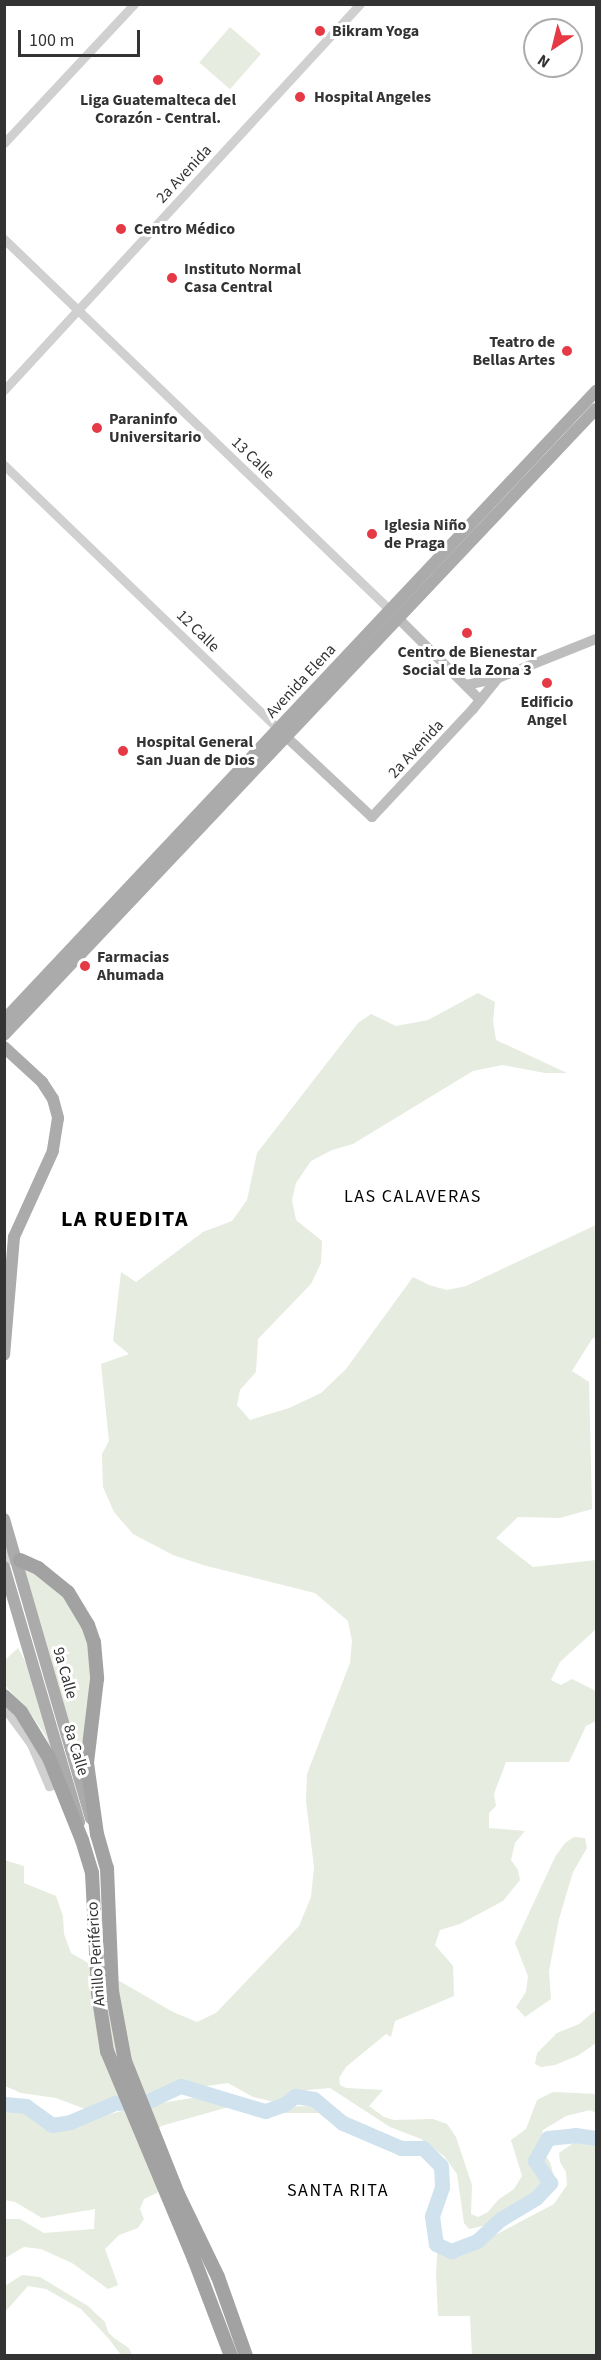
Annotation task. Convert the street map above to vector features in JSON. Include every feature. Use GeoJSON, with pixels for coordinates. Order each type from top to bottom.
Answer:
{"type":"FeatureCollection","features":[{"type":"Feature","properties":{"kind":"highway","name":"Anillo Periférico"},"geometry":{"type":"LineString","coordinates":[[20,1560],[38,1568],[68,1592],[88,1625],[94,1642],[97,1679],[87,1763],[97,1834],[107,1868],[112,1991],[125,2061],[178,2194],[218,2277],[246,2355]]}},
{"type":"Feature","properties":{"kind":"highway","name":"Anillo Periférico"},"geometry":{"type":"LineString","coordinates":[[4,1696],[21,1712],[41,1742],[54,1785],[82,1840],[92,1873],[98,1993],[106,2051],[194,2259],[231,2355]]}},
{"type":"Feature","properties":{"kind":"main road","name":"Avenida Elena"},"geometry":{"type":"LineString","coordinates":[[4,1035],[597,391]]}},
{"type":"Feature","properties":{"kind":"main road","name":"Avenida Elena"},"geometry":{"type":"LineString","coordinates":[[394,614],[597,409]]}},
{"type":"Feature","properties":{"kind":"main road","name":"13 Calle"},"geometry":{"type":"LineString","coordinates":[[394,614],[480,700]]}},
{"type":"Feature","properties":{"kind":"main road"},"geometry":{"type":"LineString","coordinates":[[466,685],[498,678],[597,639]]}},
{"type":"Feature","properties":{"kind":"main road","name":"2a Avenida"},"geometry":{"type":"LineString","coordinates":[[372,817],[498,678]]}},
{"type":"Feature","properties":{"kind":"main road","name":"Avenida Elena"},"geometry":{"type":"LineString","coordinates":[[4,1020],[283,733]]}},
{"type":"Feature","properties":{"kind":"main road","name":"12 Calle"},"geometry":{"type":"LineString","coordinates":[[283,733],[372,817]]}},
{"type":"Feature","properties":{"kind":"main road"},"geometry":{"type":"LineString","coordinates":[[4,1047],[42,1082],[53,1100],[58,1118],[53,1150],[14,1237],[4,1355]]}},
{"type":"Feature","properties":{"kind":"main road","name":"9a Calle"},"geometry":{"type":"LineString","coordinates":[[4,1519],[64,1731],[97,1834]]}},
{"type":"Feature","properties":{"kind":"main road","name":"8a Calle"},"geometry":{"type":"LineString","coordinates":[[4,1567],[75,1802],[82,1840]]}},
{"type":"Feature","properties":{"kind":"street"},"geometry":{"type":"LineString","coordinates":[[4,142],[134,4]]}},
{"type":"Feature","properties":{"kind":"street","name":"2a Avenida"},"geometry":{"type":"LineString","coordinates":[[4,390],[360,4]]}},
{"type":"Feature","properties":{"kind":"street","name":"13 Calle"},"geometry":{"type":"LineString","coordinates":[[4,239],[394,614]]}},
{"type":"Feature","properties":{"kind":"street","name":"12 Calle"},"geometry":{"type":"LineString","coordinates":[[4,465],[283,733]]}},
{"type":"Feature","properties":{"kind":"street","name":"Anillo Periférico"},"geometry":{"type":"LineString","coordinates":[[4,1707],[31,1744],[54,1785]]}},
{"type":"Feature","properties":{"kind":"shaded area"},"geometry":{"type":"Polygon","coordinates":[[[230,27],[261,54],[230,89],[199,62],[230,27]]]}},
{"type":"Feature","properties":{"kind":"shaded area"},"geometry":{"type":"Polygon","coordinates":[[[478,993],[495,1002],[493,1021],[496,1040],[567,1073],[545,1073],[502,1065],[473,1071],[353,1144],[332,1150],[311,1161],[296,1183],[292,1200],[296,1220],[322,1241],[321,1263],[311,1284],[258,1339],[256,1372],[240,1390],[237,1405],[250,1420],[289,1408],[321,1393],[346,1369],[413,1277],[447,1290],[466,1286],[596,1225],[596,1337],[592,1339],[572,1371],[589,1382],[592,1509],[560,1518],[518,1517],[496,1538],[533,1567],[596,1560],[596,1629],[560,1662],[551,1680],[561,1685],[572,1679],[596,1691],[596,1721],[586,1726],[569,1762],[506,1762],[494,1794],[496,1806],[489,1813],[489,1828],[525,1831],[515,1843],[511,1860],[518,1870],[520,1880],[503,1901],[460,1924],[440,1930],[435,1945],[453,1966],[454,1996],[395,2021],[391,2037],[386,2034],[346,2067],[339,2078],[340,2085],[346,2088],[383,2090],[369,2106],[384,2117],[394,2120],[433,2119],[447,2124],[456,2137],[472,2185],[471,2214],[478,2217],[488,2212],[498,2200],[514,2189],[522,2176],[511,2140],[526,2129],[537,2100],[553,2092],[596,2094],[596,2113],[590,2110],[566,2116],[543,2130],[539,2148],[550,2162],[554,2177],[545,2192],[535,2200],[483,2226],[469,2229],[464,2223],[457,2174],[444,2156],[421,2139],[390,2127],[330,2088],[308,2090],[275,2102],[253,2097],[228,2083],[130,2097],[88,2110],[56,2098],[21,2093],[5,2086],[4,1860],[24,1866],[24,1883],[56,1896],[63,1916],[64,1934],[71,1953],[173,2012],[197,2022],[216,2013],[299,1926],[311,1897],[314,1867],[306,1801],[307,1774],[350,1663],[352,1641],[348,1621],[315,1593],[203,1565],[173,1555],[133,1534],[114,1512],[103,1487],[102,1454],[109,1441],[101,1364],[129,1354],[113,1341],[121,1272],[136,1282],[203,1232],[232,1221],[247,1200],[257,1153],[358,1023],[371,1014],[396,1026],[428,1020],[478,993]]]}},
{"type":"Feature","properties":{"kind":"shaded area"},"geometry":{"type":"Polygon","coordinates":[[[23,1567],[32,1569],[59,1589],[86,1629],[94,1678],[79,1761],[23,1567]]]}},
{"type":"Feature","properties":{"kind":"shaded area"},"geometry":{"type":"Polygon","coordinates":[[[18,1648],[34,1677],[61,1773],[45,1735],[33,1717],[5,1685],[4,1661],[18,1648]]]}},
{"type":"Feature","properties":{"kind":"shaded area"},"geometry":{"type":"Polygon","coordinates":[[[574,1837],[585,1838],[587,1848],[573,1872],[559,1919],[549,1971],[551,1999],[525,2017],[516,2007],[526,1992],[528,1976],[515,1943],[555,1857],[565,1843],[574,1837]]]}},
{"type":"Feature","properties":{"kind":"shaded area"},"geometry":{"type":"Polygon","coordinates":[[[596,2010],[596,2043],[579,2055],[555,2065],[541,2067],[535,2064],[537,2053],[557,2033],[579,2024],[596,2010]]]}},
{"type":"Feature","properties":{"kind":"shaded area"},"geometry":{"type":"Polygon","coordinates":[[[223,2096],[264,2107],[320,2106],[338,2113],[259,2113],[229,2107],[161,2126],[153,2135],[162,2182],[157,2193],[144,2199],[140,2209],[144,2219],[138,2228],[119,2235],[105,2249],[118,2285],[108,2289],[72,2263],[41,2249],[24,2247],[5,2258],[6,2219],[20,2219],[44,2233],[94,2229],[95,2209],[42,2218],[15,2202],[5,2200],[5,2105],[57,2124],[71,2124],[142,2106],[192,2098],[223,2096]]]}},
{"type":"Feature","properties":{"kind":"shaded area"},"geometry":{"type":"Polygon","coordinates":[[[575,2142],[596,2145],[596,2355],[472,2355],[470,2316],[438,2316],[436,2273],[438,2244],[447,2251],[463,2252],[554,2204],[567,2185],[566,2172],[560,2162],[559,2153],[575,2142]]]}},
{"type":"Feature","properties":{"kind":"shaded area"},"geometry":{"type":"Polygon","coordinates":[[[22,2275],[40,2277],[88,2306],[105,2322],[108,2332],[129,2348],[132,2355],[121,2355],[81,2309],[46,2289],[28,2286],[5,2312],[5,2286],[22,2275]]]}},
{"type":"Feature","properties":{"kind":"waterway"},"geometry":{"type":"LineString","coordinates":[[4,2104],[26,2106],[52,2125],[70,2122],[115,2103],[146,2102],[181,2086],[265,2111],[285,2104],[295,2096],[314,2099],[343,2123],[401,2148],[423,2148],[441,2166],[442,2187],[432,2216],[436,2244],[451,2251],[477,2241],[501,2219],[536,2198],[550,2183],[535,2161],[548,2138],[575,2135],[596,2138]]}},
{"type":"Feature","properties":{"kind":"tunnel"},"geometry":{"type":"LineString","coordinates":[[4,1556],[20,1560]]}},
{"type":"Feature","properties":{"kind":"place","name":"Bikram Yoga"},"geometry":{"type":"Point","coordinates":[320,31]}},
{"type":"Feature","properties":{"kind":"place","name":"Liga Guatemalteca del Corazón - Central."},"geometry":{"type":"Point","coordinates":[158,80]}},
{"type":"Feature","properties":{"kind":"place","name":"Hospital Angeles"},"geometry":{"type":"Point","coordinates":[300,97]}},
{"type":"Feature","properties":{"kind":"place","name":"Centro Médico"},"geometry":{"type":"Point","coordinates":[121,229]}},
{"type":"Feature","properties":{"kind":"place","name":"Instituto Normal Casa Central"},"geometry":{"type":"Point","coordinates":[172,278]}},
{"type":"Feature","properties":{"kind":"place","name":"Teatro de Bellas Artes"},"geometry":{"type":"Point","coordinates":[567,351]}},
{"type":"Feature","properties":{"kind":"place","name":"Paraninfo Universitario"},"geometry":{"type":"Point","coordinates":[97,428]}},
{"type":"Feature","properties":{"kind":"place","name":"Iglesia Niño de Praga"},"geometry":{"type":"Point","coordinates":[372,534]}},
{"type":"Feature","properties":{"kind":"place","name":"Centro de Bienestar Social de la Zona 3"},"geometry":{"type":"Point","coordinates":[467,633]}},
{"type":"Feature","properties":{"kind":"place","name":"Edificio Angel"},"geometry":{"type":"Point","coordinates":[547,683]}},
{"type":"Feature","properties":{"kind":"place","name":"Hospital General San Juan de Dios"},"geometry":{"type":"Point","coordinates":[123,751]}},
{"type":"Feature","properties":{"kind":"place","name":"Farmacias Ahumada"},"geometry":{"type":"Point","coordinates":[85,966]}},
{"type":"Feature","properties":{"kind":"district","name":"LAS CALAVERAS"},"geometry":{"type":"Point","coordinates":[413,1197]}},
{"type":"Feature","properties":{"kind":"district","name":"LA RUEDITA"},"geometry":{"type":"Point","coordinates":[125,1220]}},
{"type":"Feature","properties":{"kind":"district","name":"SANTA RITA"},"geometry":{"type":"Point","coordinates":[338,2191]}}]}
